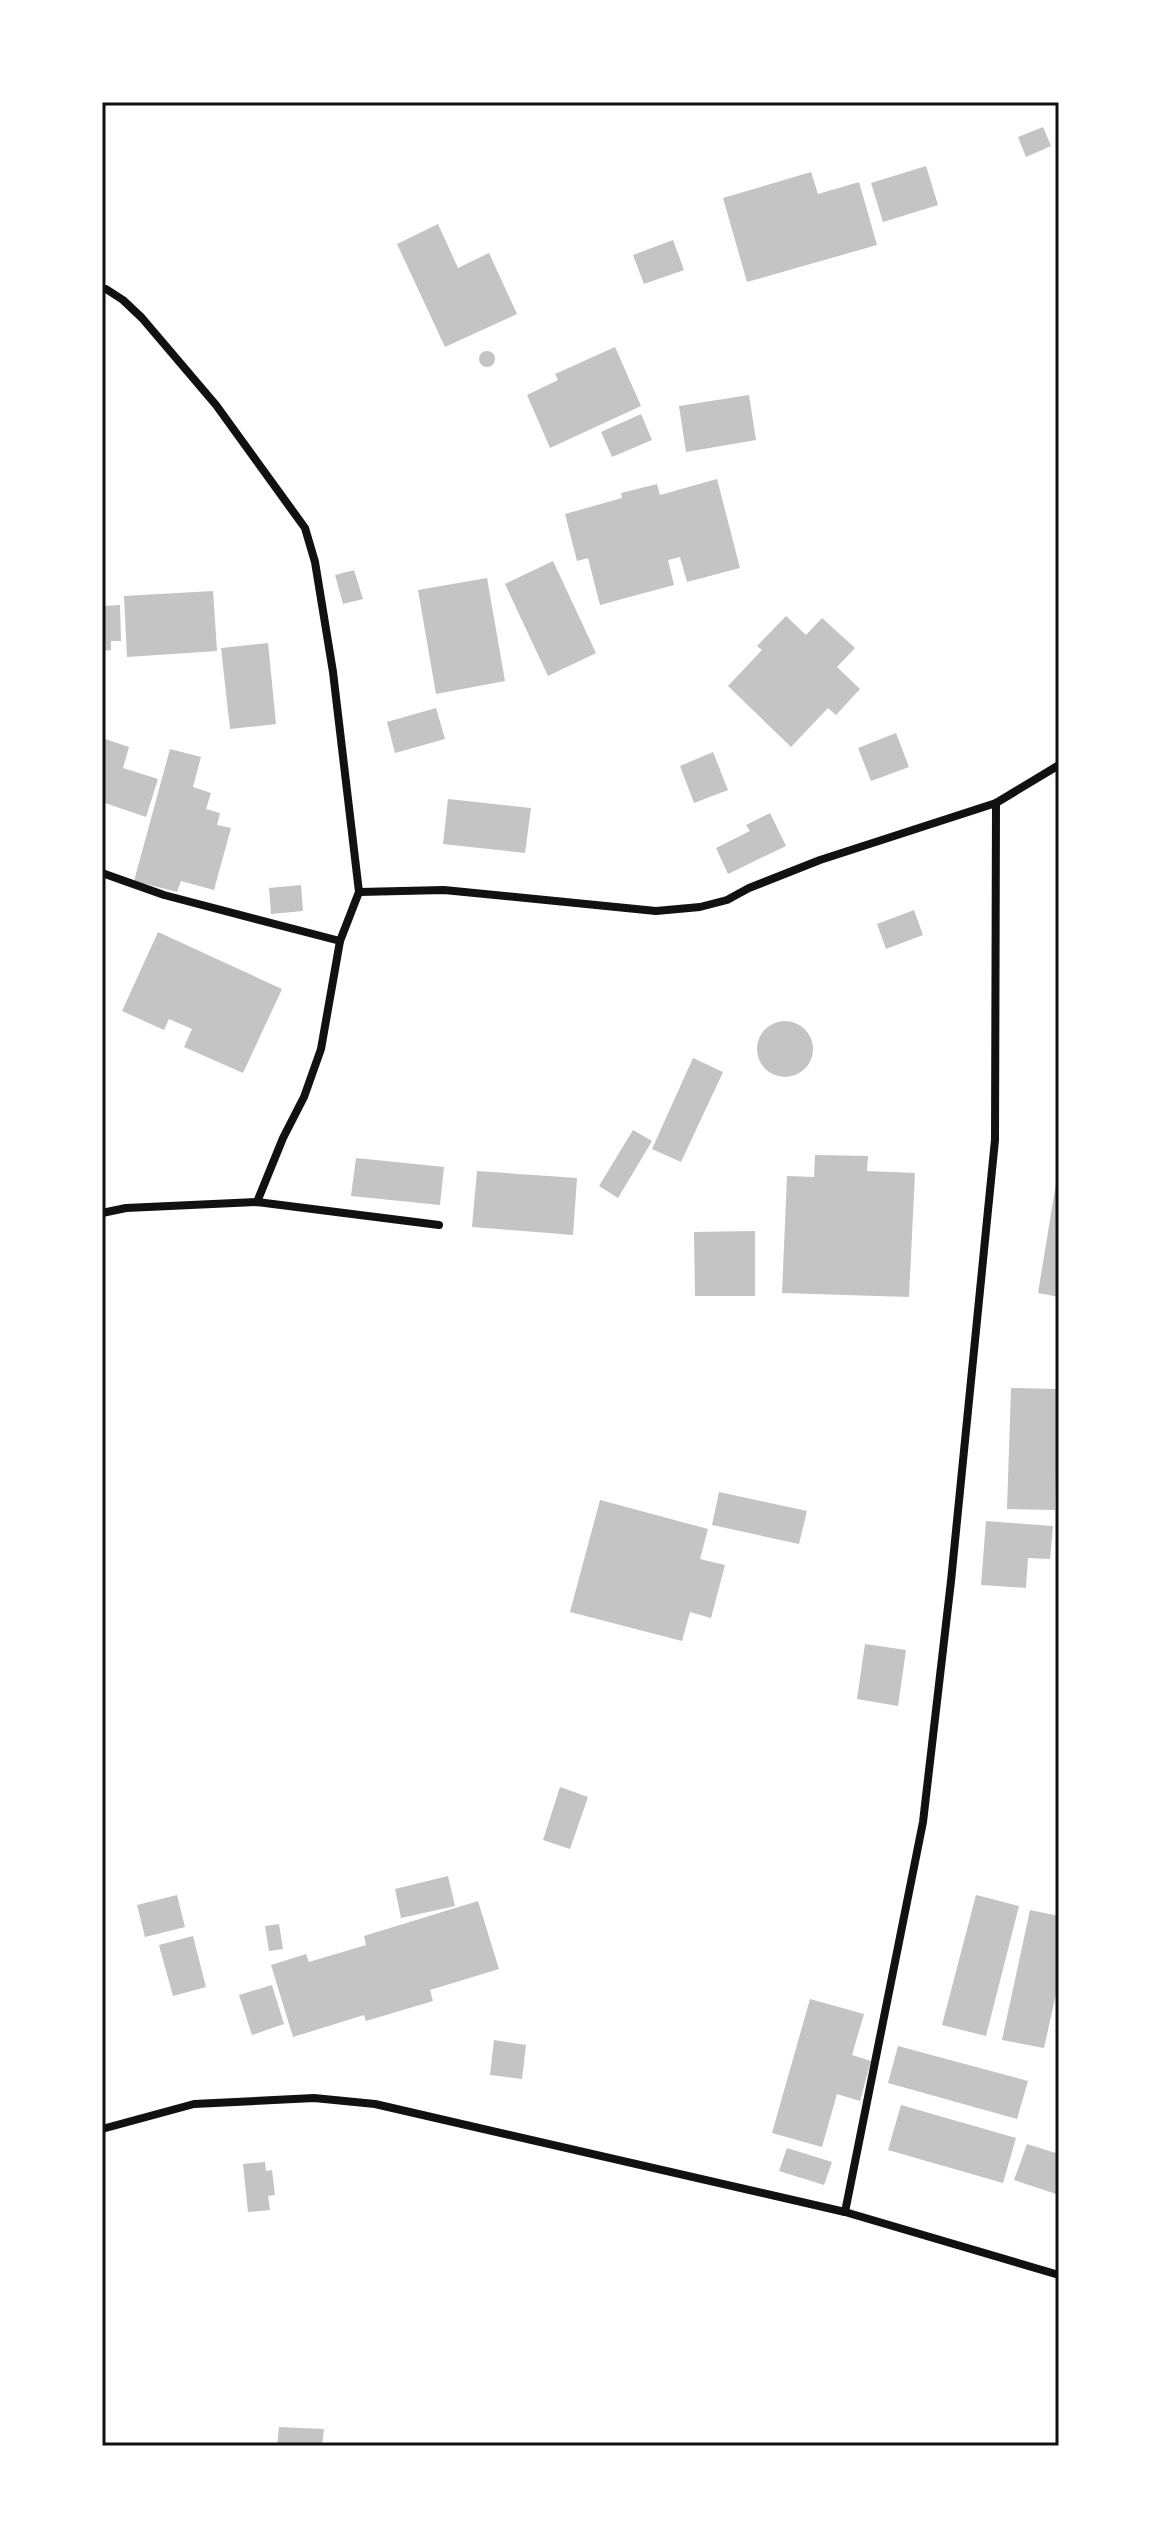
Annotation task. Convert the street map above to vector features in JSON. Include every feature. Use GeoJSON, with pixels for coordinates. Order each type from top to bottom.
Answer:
{"type":"FeatureCollection","features":[{"type":"Feature","properties":{"kind":"street"},"geometry":{"type":"LineString","coordinates":[[102,289],[123,300],[216,405],[305,528],[315,562],[333,672],[359,892],[340,941],[321,1049],[304,1097],[283,1138],[257,1202]]}},
{"type":"Feature","properties":{"kind":"street"},"geometry":{"type":"LineString","coordinates":[[359,892],[444,890],[656,911],[700,907],[727,900],[820,860],[996,803],[1059,765]]}},
{"type":"Feature","properties":{"kind":"street"},"geometry":{"type":"LineString","coordinates":[[845,2212],[923,1822],[951,1581],[995,1140],[996,803]]}},
{"type":"Feature","properties":{"kind":"street"},"geometry":{"type":"LineString","coordinates":[[102,873],[164,895],[340,941]]}},
{"type":"Feature","properties":{"kind":"street"},"geometry":{"type":"LineString","coordinates":[[102,1213],[126,1208],[257,1202],[439,1225]]}},
{"type":"Feature","properties":{"kind":"street"},"geometry":{"type":"LineString","coordinates":[[102,2129],[194,2104],[314,2098],[375,2104],[845,2212],[1059,2275]]}},
{"type":"Feature","properties":{"kind":"building"},"geometry":{"type":"Polygon","coordinates":[[[1043,127],[1051,146],[1026,157],[1018,137],[1043,127]]]}},
{"type":"Feature","properties":{"kind":"building"},"geometry":{"type":"Polygon","coordinates":[[[926,166],[938,205],[883,222],[871,183],[926,166]]]}},
{"type":"Feature","properties":{"kind":"building"},"geometry":{"type":"Polygon","coordinates":[[[811,172],[818,194],[859,182],[877,245],[747,282],[723,198],[811,172]]]}},
{"type":"Feature","properties":{"kind":"building"},"geometry":{"type":"Polygon","coordinates":[[[438,224],[458,268],[489,253],[517,314],[445,347],[397,244],[438,224]]]}},
{"type":"Feature","properties":{"kind":"building"},"geometry":{"type":"Polygon","coordinates":[[[673,240],[684,270],[644,284],[633,255],[673,240]]]}},
{"type":"Feature","properties":{"kind":"building"},"geometry":{"type":"Polygon","coordinates":[[[615,347],[641,406],[550,448],[527,395],[558,380],[555,374],[615,347]]]}},
{"type":"Feature","properties":{"kind":"building"},"geometry":{"type":"Polygon","coordinates":[[[487,351],[493,353],[493,365],[487,367],[481,365],[479,359],[481,353],[487,351]]]}},
{"type":"Feature","properties":{"kind":"building"},"geometry":{"type":"Polygon","coordinates":[[[749,395],[756,440],[686,452],[679,406],[749,395]]]}},
{"type":"Feature","properties":{"kind":"building"},"geometry":{"type":"Polygon","coordinates":[[[641,414],[652,440],[612,457],[601,432],[641,414]]]}},
{"type":"Feature","properties":{"kind":"building"},"geometry":{"type":"Polygon","coordinates":[[[717,479],[740,568],[687,582],[680,557],[668,560],[674,585],[600,605],[588,558],[577,561],[565,514],[622,498],[621,493],[657,484],[660,495],[717,479]]]}},
{"type":"Feature","properties":{"kind":"building"},"geometry":{"type":"Polygon","coordinates":[[[553,561],[596,653],[548,676],[505,584],[553,561]]]}},
{"type":"Feature","properties":{"kind":"building"},"geometry":{"type":"Polygon","coordinates":[[[354,570],[363,599],[343,604],[335,575],[354,570]]]}},
{"type":"Feature","properties":{"kind":"building"},"geometry":{"type":"Polygon","coordinates":[[[487,578],[505,681],[436,694],[418,590],[487,578]]]}},
{"type":"Feature","properties":{"kind":"building"},"geometry":{"type":"Polygon","coordinates":[[[213,591],[217,651],[127,657],[124,596],[213,591]]]}},
{"type":"Feature","properties":{"kind":"building"},"geometry":{"type":"Polygon","coordinates":[[[120,605],[121,641],[111,641],[111,650],[102,651],[102,606],[120,605]]]}},
{"type":"Feature","properties":{"kind":"building"},"geometry":{"type":"Polygon","coordinates":[[[786,616],[806,635],[822,618],[855,648],[837,667],[860,689],[836,715],[828,708],[791,747],[728,686],[762,650],[757,646],[786,616]]]}},
{"type":"Feature","properties":{"kind":"building"},"geometry":{"type":"Polygon","coordinates":[[[268,643],[276,724],[230,729],[221,648],[268,643]]]}},
{"type":"Feature","properties":{"kind":"building"},"geometry":{"type":"Polygon","coordinates":[[[436,708],[445,739],[395,753],[387,722],[436,708]]]}},
{"type":"Feature","properties":{"kind":"building"},"geometry":{"type":"Polygon","coordinates":[[[896,733],[909,767],[871,781],[858,748],[896,733]]]}},
{"type":"Feature","properties":{"kind":"building"},"geometry":{"type":"Polygon","coordinates":[[[102,738],[129,747],[123,768],[158,779],[146,817],[102,802],[102,738]]]}},
{"type":"Feature","properties":{"kind":"building"},"geometry":{"type":"Polygon","coordinates":[[[170,749],[201,757],[193,787],[211,793],[206,809],[220,813],[217,825],[231,828],[214,890],[181,881],[177,892],[134,881],[170,749]]]}},
{"type":"Feature","properties":{"kind":"building"},"geometry":{"type":"Polygon","coordinates":[[[713,752],[728,790],[694,803],[680,766],[713,752]]]}},
{"type":"Feature","properties":{"kind":"building"},"geometry":{"type":"Polygon","coordinates":[[[448,799],[531,808],[525,853],[443,844],[448,799]]]}},
{"type":"Feature","properties":{"kind":"building"},"geometry":{"type":"Polygon","coordinates":[[[770,813],[786,846],[728,874],[716,848],[750,831],[746,825],[770,813]]]}},
{"type":"Feature","properties":{"kind":"building"},"geometry":{"type":"Polygon","coordinates":[[[301,885],[303,911],[271,914],[269,888],[301,885]]]}},
{"type":"Feature","properties":{"kind":"building"},"geometry":{"type":"Polygon","coordinates":[[[914,910],[923,935],[886,949],[877,924],[914,910]]]}},
{"type":"Feature","properties":{"kind":"building"},"geometry":{"type":"Polygon","coordinates":[[[158,932],[282,989],[243,1073],[184,1047],[192,1029],[169,1019],[164,1030],[122,1011],[158,932]]]}},
{"type":"Feature","properties":{"kind":"building"},"geometry":{"type":"Polygon","coordinates":[[[785,1021],[805,1029],[813,1049],[805,1069],[785,1077],[765,1069],[757,1049],[765,1029],[785,1021]]]}},
{"type":"Feature","properties":{"kind":"building"},"geometry":{"type":"Polygon","coordinates":[[[693,1058],[723,1072],[681,1162],[652,1149],[693,1058]]]}},
{"type":"Feature","properties":{"kind":"building"},"geometry":{"type":"Polygon","coordinates":[[[633,1130],[652,1141],[618,1198],[599,1186],[633,1130]]]}},
{"type":"Feature","properties":{"kind":"building"},"geometry":{"type":"Polygon","coordinates":[[[815,1155],[868,1156],[867,1171],[915,1173],[909,1297],[782,1293],[787,1176],[814,1177],[815,1155]]]}},
{"type":"Feature","properties":{"kind":"building"},"geometry":{"type":"Polygon","coordinates":[[[356,1158],[444,1167],[440,1205],[351,1196],[356,1158]]]}},
{"type":"Feature","properties":{"kind":"building"},"geometry":{"type":"Polygon","coordinates":[[[477,1171],[577,1178],[573,1235],[472,1227],[477,1171]]]}},
{"type":"Feature","properties":{"kind":"building"},"geometry":{"type":"Polygon","coordinates":[[[1059,1177],[1059,1297],[1038,1293],[1059,1177]]]}},
{"type":"Feature","properties":{"kind":"building"},"geometry":{"type":"Polygon","coordinates":[[[755,1231],[755,1296],[695,1296],[694,1232],[755,1231]]]}},
{"type":"Feature","properties":{"kind":"building"},"geometry":{"type":"Polygon","coordinates":[[[1011,1388],[1059,1389],[1059,1470],[1056,1470],[1055,1510],[1007,1509],[1011,1388]]]}},
{"type":"Feature","properties":{"kind":"building"},"geometry":{"type":"Polygon","coordinates":[[[719,1492],[807,1511],[799,1544],[712,1525],[719,1492]]]}},
{"type":"Feature","properties":{"kind":"building"},"geometry":{"type":"Polygon","coordinates":[[[600,1500],[708,1529],[700,1559],[725,1565],[711,1618],[690,1612],[682,1641],[570,1612],[600,1500]]]}},
{"type":"Feature","properties":{"kind":"building"},"geometry":{"type":"Polygon","coordinates":[[[986,1521],[1053,1526],[1050,1559],[1028,1558],[1026,1588],[981,1585],[986,1521]]]}},
{"type":"Feature","properties":{"kind":"building"},"geometry":{"type":"Polygon","coordinates":[[[865,1644],[906,1650],[898,1706],[857,1699],[865,1644]]]}},
{"type":"Feature","properties":{"kind":"building"},"geometry":{"type":"Polygon","coordinates":[[[560,1787],[588,1797],[570,1849],[543,1840],[560,1787]]]}},
{"type":"Feature","properties":{"kind":"building"},"geometry":{"type":"Polygon","coordinates":[[[448,1876],[455,1906],[401,1918],[395,1889],[448,1876]]]}},
{"type":"Feature","properties":{"kind":"building"},"geometry":{"type":"Polygon","coordinates":[[[177,1895],[185,1927],[145,1937],[137,1905],[177,1895]]]}},
{"type":"Feature","properties":{"kind":"building"},"geometry":{"type":"Polygon","coordinates":[[[976,1895],[1019,1906],[986,2036],[942,2025],[976,1895]]]}},
{"type":"Feature","properties":{"kind":"building"},"geometry":{"type":"Polygon","coordinates":[[[478,1901],[499,1969],[430,1990],[433,2001],[366,2021],[364,2015],[293,2037],[271,1965],[306,1954],[309,1962],[366,1945],[364,1936],[478,1901]]]}},
{"type":"Feature","properties":{"kind":"building"},"geometry":{"type":"Polygon","coordinates":[[[1030,1910],[1059,1916],[1059,1980],[1044,2048],[1002,2040],[1030,1910]]]}},
{"type":"Feature","properties":{"kind":"building"},"geometry":{"type":"Polygon","coordinates":[[[279,1924],[283,1949],[269,1951],[265,1926],[279,1924]]]}},
{"type":"Feature","properties":{"kind":"building"},"geometry":{"type":"Polygon","coordinates":[[[193,1936],[206,1987],[173,1996],[159,1945],[193,1936]]]}},
{"type":"Feature","properties":{"kind":"building"},"geometry":{"type":"Polygon","coordinates":[[[272,1985],[284,2024],[252,2035],[239,1995],[272,1985]]]}},
{"type":"Feature","properties":{"kind":"building"},"geometry":{"type":"Polygon","coordinates":[[[810,1999],[864,2014],[852,2055],[871,2061],[860,2101],[837,2094],[822,2147],[772,2133],[810,1999]]]}},
{"type":"Feature","properties":{"kind":"building"},"geometry":{"type":"Polygon","coordinates":[[[494,2040],[526,2045],[522,2079],[490,2075],[494,2040]]]}},
{"type":"Feature","properties":{"kind":"building"},"geometry":{"type":"Polygon","coordinates":[[[898,2046],[1028,2081],[1017,2119],[888,2083],[898,2046]]]}},
{"type":"Feature","properties":{"kind":"building"},"geometry":{"type":"Polygon","coordinates":[[[901,2105],[1016,2138],[1003,2183],[888,2150],[901,2105]]]}},
{"type":"Feature","properties":{"kind":"building"},"geometry":{"type":"Polygon","coordinates":[[[1027,2144],[1059,2154],[1059,2195],[1014,2180],[1027,2144]]]}},
{"type":"Feature","properties":{"kind":"building"},"geometry":{"type":"Polygon","coordinates":[[[787,2148],[832,2162],[824,2185],[779,2171],[787,2148]]]}},
{"type":"Feature","properties":{"kind":"building"},"geometry":{"type":"Polygon","coordinates":[[[265,2162],[266,2171],[272,2170],[275,2195],[268,2196],[270,2210],[248,2212],[243,2164],[265,2162]]]}},
{"type":"Feature","properties":{"kind":"building"},"geometry":{"type":"Polygon","coordinates":[[[279,2427],[324,2429],[322,2446],[277,2446],[279,2427]]]}}]}
